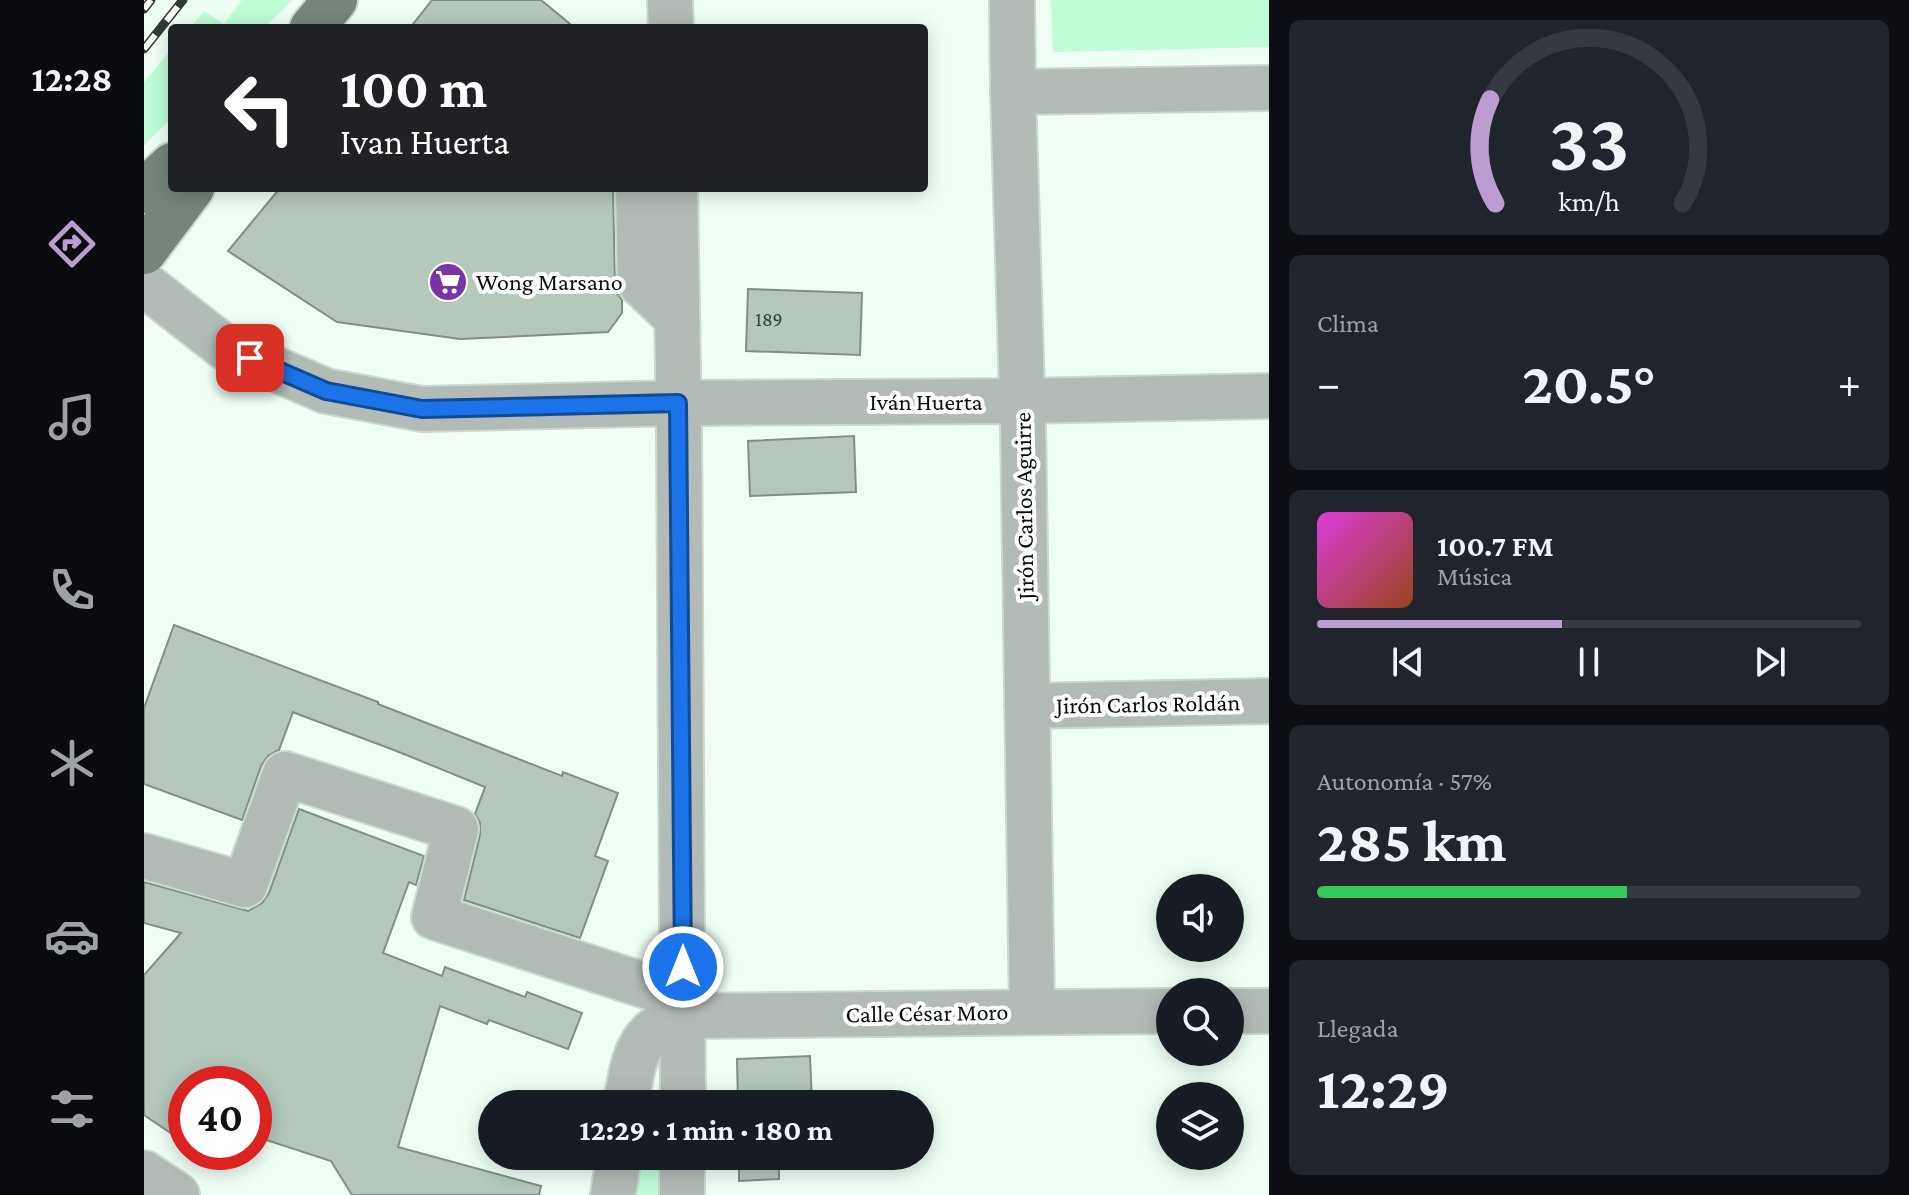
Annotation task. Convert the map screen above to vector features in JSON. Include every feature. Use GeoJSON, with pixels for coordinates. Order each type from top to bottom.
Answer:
{"type":"FeatureCollection","features":[{"type":"Feature","properties":{"kind":"main road"},"geometry":{"type":"LineString","coordinates":[[315,24],[335,0]]}},
{"type":"Feature","properties":{"kind":"main road"},"geometry":{"type":"LineString","coordinates":[[144,191],[168,169]]}},
{"type":"Feature","properties":{"kind":"main road"},"geometry":{"type":"LineString","coordinates":[[144,252],[189,192]]}},
{"type":"Feature","properties":{"kind":"street"},"geometry":{"type":"LineString","coordinates":[[670,0],[671,24]]}},
{"type":"Feature","properties":{"kind":"street","name":"Jirón Carlos Aguirre"},"geometry":{"type":"LineString","coordinates":[[1012,0],[1032,1012]]}},
{"type":"Feature","properties":{"kind":"street"},"geometry":{"type":"LineString","coordinates":[[1013,92],[1269,88]]}},
{"type":"Feature","properties":{"kind":"street"},"geometry":{"type":"LineString","coordinates":[[638,192],[640,283],[677,318]]}},
{"type":"Feature","properties":{"kind":"street"},"geometry":{"type":"LineString","coordinates":[[675,192],[683,1090]]}},
{"type":"Feature","properties":{"kind":"street","name":"Iván Huerta"},"geometry":{"type":"LineString","coordinates":[[144,284],[224,347],[326,391],[422,409],[1269,396]]}},
{"type":"Feature","properties":{"kind":"street","name":"Jirón Carlos Roldán"},"geometry":{"type":"LineString","coordinates":[[1027,706],[1269,701]]}},
{"type":"Feature","properties":{"kind":"street"},"geometry":{"type":"LineString","coordinates":[[144,856],[245,885],[285,774],[456,829],[434,917],[683,1007]]}},
{"type":"Feature","properties":{"kind":"street"},"geometry":{"type":"LineString","coordinates":[[628,1090],[640,1049],[653,1030],[683,1007]]}},
{"type":"Feature","properties":{"kind":"street","name":"Calle César Moro"},"geometry":{"type":"LineString","coordinates":[[683,1007],[1156,1011]]}},
{"type":"Feature","properties":{"kind":"street"},"geometry":{"type":"LineString","coordinates":[[1244,1011],[1269,1011]]}},
{"type":"Feature","properties":{"kind":"street"},"geometry":{"type":"LineString","coordinates":[[613,1195],[617,1170]]}},
{"type":"Feature","properties":{"kind":"street"},"geometry":{"type":"LineString","coordinates":[[682,1170],[682,1195]]}},
{"type":"Feature","properties":{"kind":"street"},"geometry":{"type":"LineString","coordinates":[[144,1173],[177,1195]]}},
{"type":"Feature","properties":{"kind":"green space"},"geometry":{"type":"Polygon","coordinates":[[[242,0],[292,0],[268,24],[224,24],[242,0]]]}},
{"type":"Feature","properties":{"kind":"green space"},"geometry":{"type":"Polygon","coordinates":[[[1051,0],[1269,0],[1269,47],[1053,52],[1051,0]]]}},
{"type":"Feature","properties":{"kind":"green space"},"geometry":{"type":"Polygon","coordinates":[[[204,11],[224,24],[193,24],[204,11]]]}},
{"type":"Feature","properties":{"kind":"green space"},"geometry":{"type":"Polygon","coordinates":[[[168,54],[168,122],[144,145],[144,82],[168,54]]]}},
{"type":"Feature","properties":{"kind":"green space"},"geometry":{"type":"Polygon","coordinates":[[[633,1170],[663,1170],[664,1195],[626,1195],[633,1170]]]}},
{"type":"Feature","properties":{"kind":"building"},"geometry":{"type":"Polygon","coordinates":[[[432,0],[541,0],[570,24],[413,24],[432,0]]]}},
{"type":"Feature","properties":{"kind":"building","name":"Wong Marsano"},"geometry":{"type":"Polygon","coordinates":[[[277,192],[613,192],[615,284],[622,300],[622,313],[608,332],[460,339],[337,322],[228,251],[277,192]]]}},
{"type":"Feature","properties":{"kind":"building"},"geometry":{"type":"Polygon","coordinates":[[[748,289],[862,293],[860,355],[746,351],[748,289]]]}},
{"type":"Feature","properties":{"kind":"building"},"geometry":{"type":"Polygon","coordinates":[[[854,436],[856,492],[750,496],[748,441],[854,436]]]}},
{"type":"Feature","properties":{"kind":"building"},"geometry":{"type":"Polygon","coordinates":[[[174,625],[562,776],[563,772],[618,793],[595,856],[608,861],[580,938],[464,900],[480,835],[480,823],[475,814],[485,787],[293,712],[279,750],[268,756],[261,766],[242,820],[144,784],[144,708],[174,625]]]}},
{"type":"Feature","properties":{"kind":"building"},"geometry":{"type":"Polygon","coordinates":[[[299,809],[424,856],[416,885],[409,882],[383,953],[442,976],[445,967],[525,997],[527,992],[582,1013],[568,1049],[440,1006],[398,1147],[541,1186],[539,1195],[352,1195],[331,1161],[272,1142],[272,1066],[168,1066],[168,1131],[144,1115],[144,975],[181,933],[144,923],[144,882],[248,911],[262,903],[269,893],[299,809]]]}},
{"type":"Feature","properties":{"kind":"building"},"geometry":{"type":"Polygon","coordinates":[[[810,1056],[811,1090],[738,1090],[737,1059],[810,1056]]]}},
{"type":"Feature","properties":{"kind":"building"},"geometry":{"type":"Polygon","coordinates":[[[739,1170],[779,1170],[779,1179],[739,1181],[739,1170]]]}},
{"type":"Feature","properties":{"kind":"railway"},"geometry":{"type":"LineString","coordinates":[[144,9],[151,0]]}},
{"type":"Feature","properties":{"kind":"railway"},"geometry":{"type":"LineString","coordinates":[[144,49],[183,0]]}},
{"type":"Feature","properties":{"kind":"place","name":"Wong Marsano"},"geometry":{"type":"Point","coordinates":[448,282]}},
{"type":"Feature","properties":{"kind":"route"},"geometry":{"type":"LineString","coordinates":[[250,358],[326,391],[422,409],[678,403],[683,967]]}}]}
